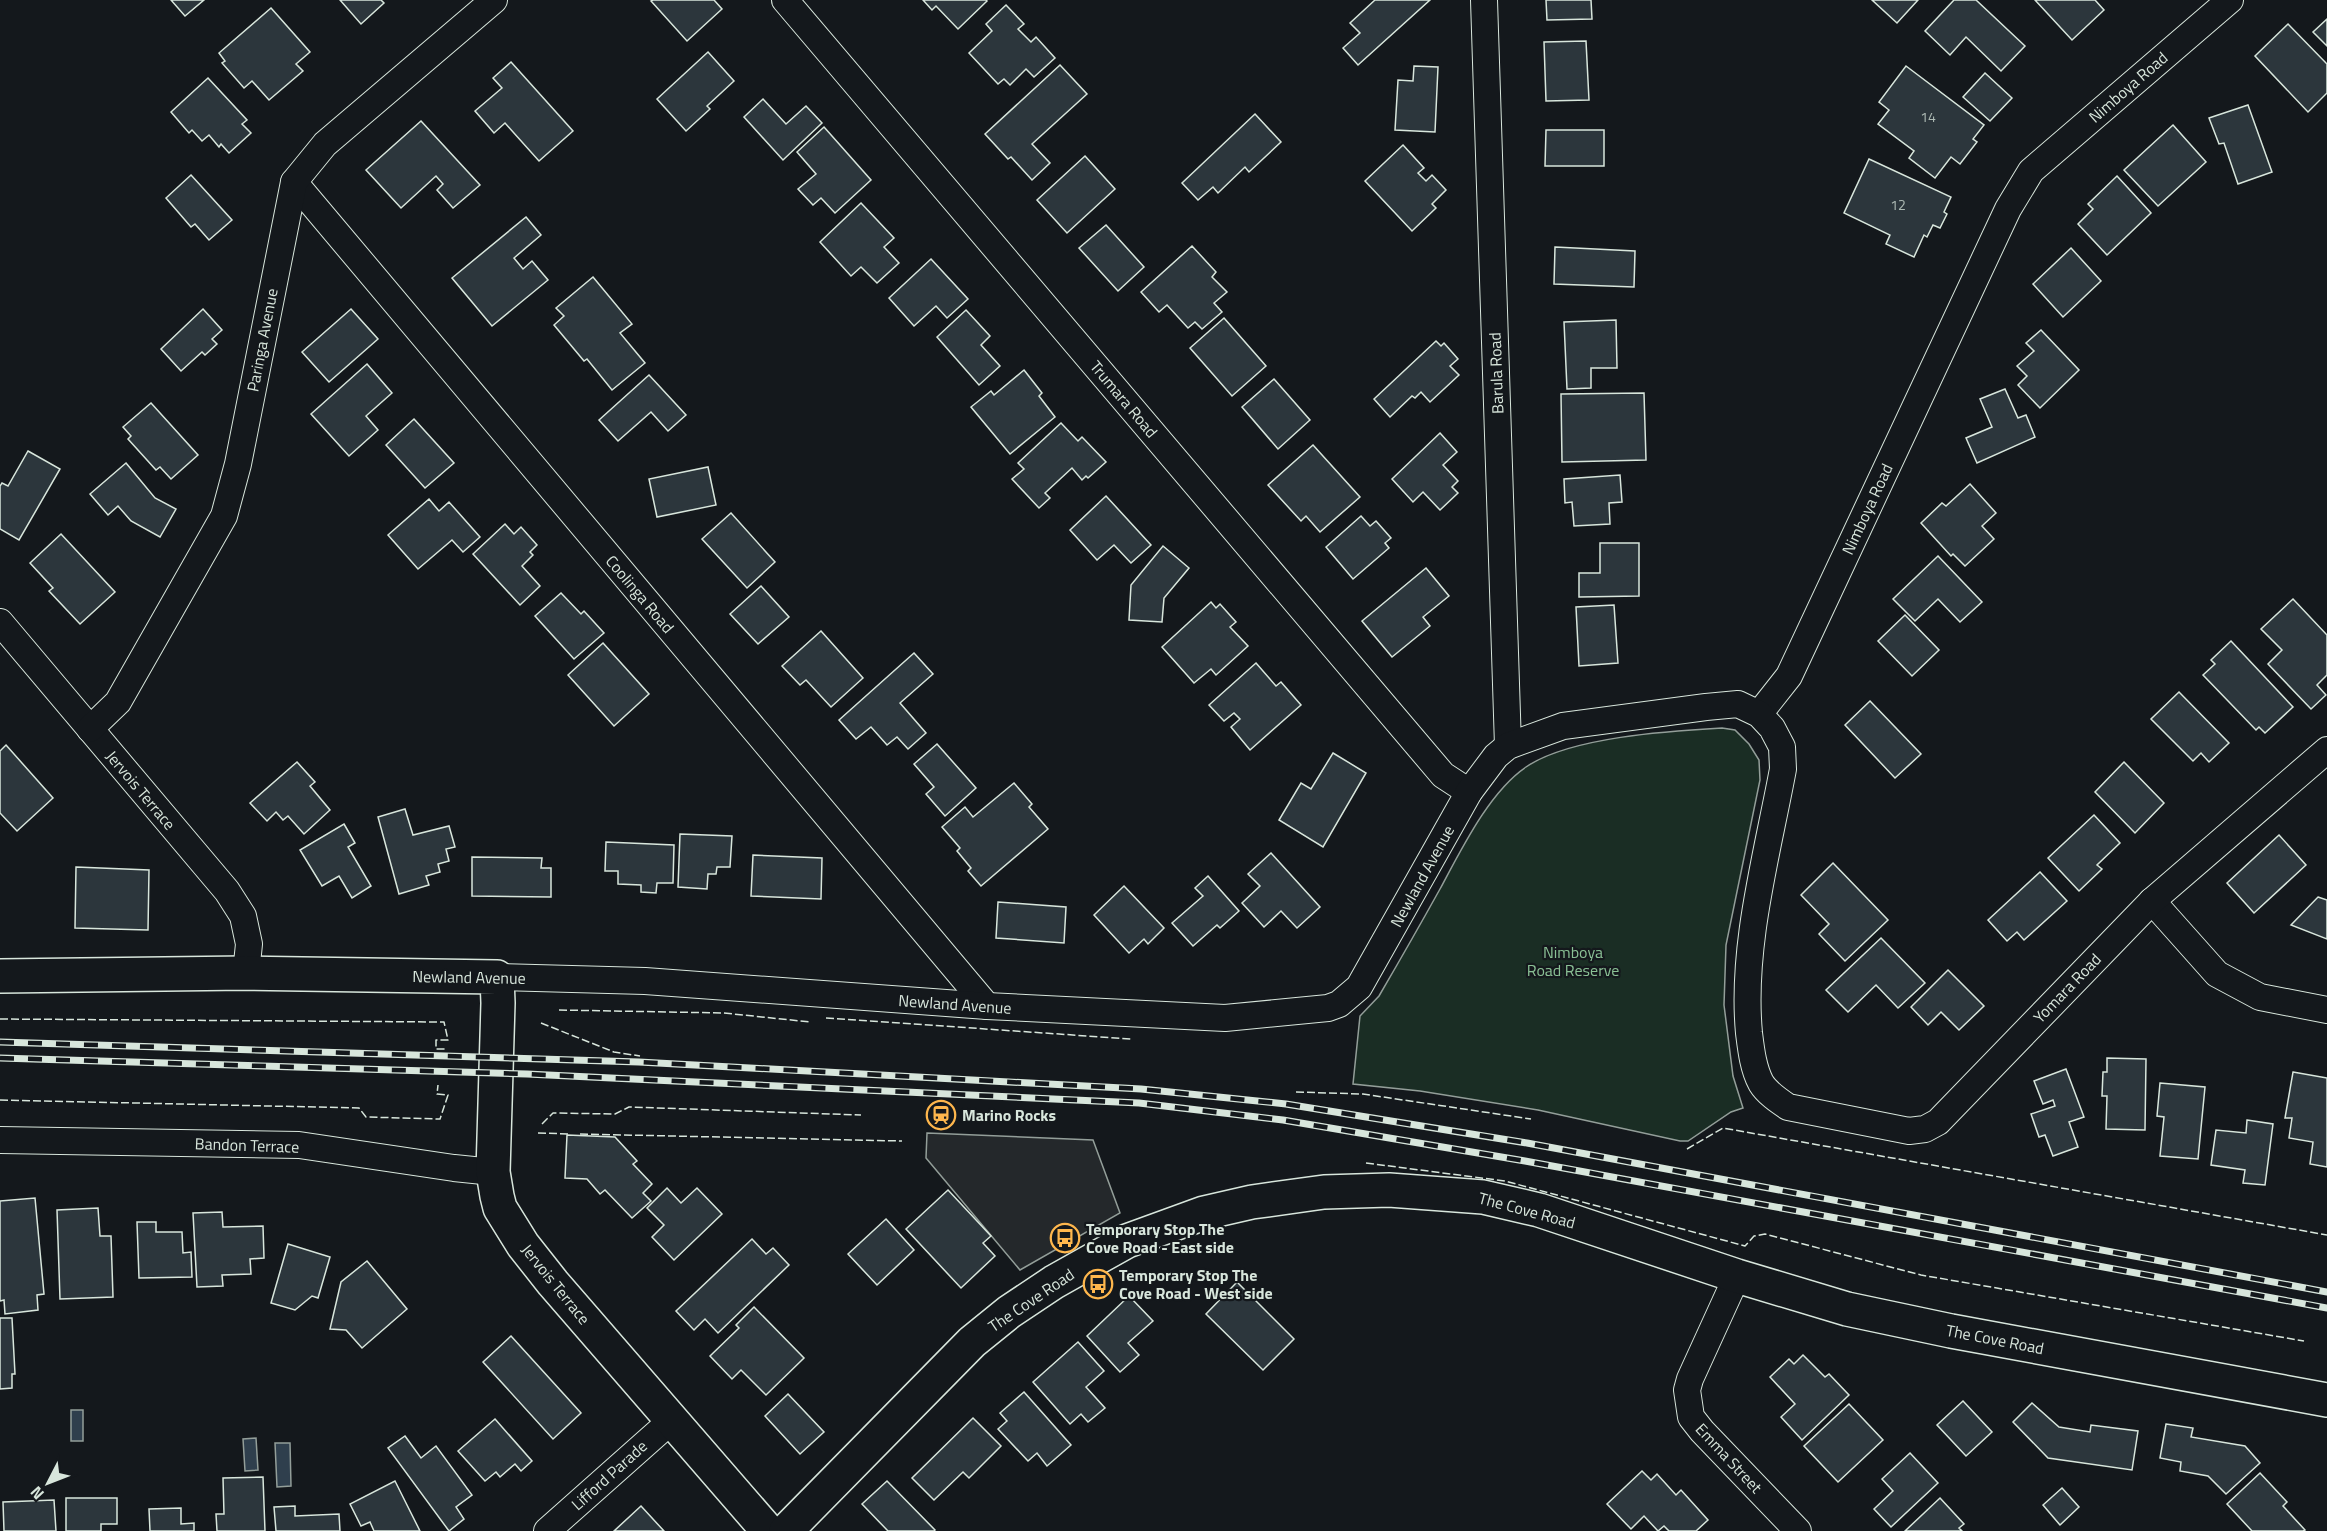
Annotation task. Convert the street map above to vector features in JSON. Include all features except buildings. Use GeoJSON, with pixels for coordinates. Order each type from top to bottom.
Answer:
{"type":"FeatureCollection","features":[{"type":"Feature","properties":{"kind":"street","name":"Paringa Avenue"},"geometry":{"type":"LineString","coordinates":[[90,729],[118,702],[224,516],[238,464],[294,182],[325,144],[494,0]]}},
{"type":"Feature","properties":{"kind":"street","name":"Trumara Road"},"geometry":{"type":"LineString","coordinates":[[784,0],[1443,775],[1469,792]]}},
{"type":"Feature","properties":{"kind":"street","name":"Barula Road"},"geometry":{"type":"LineString","coordinates":[[1484,0],[1508,746]]}},
{"type":"Feature","properties":{"kind":"street","name":"Nimboya Road"},"geometry":{"type":"LineString","coordinates":[[1759,714],[1789,676],[2008,209],[2031,171],[2230,0]]}},
{"type":"Feature","properties":{"kind":"street","name":"Coolinga Road"},"geometry":{"type":"LineString","coordinates":[[294,182],[987,1006]]}},
{"type":"Feature","properties":{"kind":"street","name":"Jervois Terrace"},"geometry":{"type":"LineString","coordinates":[[0,622],[227,891],[243,916],[249,944],[246,973]]}},
{"type":"Feature","properties":{"kind":"street","name":"Newland Avenue"},"geometry":{"type":"LineString","coordinates":[[0,976],[246,973],[645,981],[987,1006],[1225,1018],[1314,1011],[1340,1004],[1349,997],[1366,976],[1469,792],[1496,756],[1508,746],[1563,726],[1706,707],[1738,705],[1759,714]]}},
{"type":"Feature","properties":{"kind":"street","name":"Yomara Road"},"geometry":{"type":"LineString","coordinates":[[1759,714],[1772,728],[1782,747],[1783,769],[1748,955],[1747,1011],[1752,1053],[1761,1083],[1777,1100],[1788,1107],[1909,1131],[1925,1129],[1938,1122],[2152,901],[2327,750]]}},
{"type":"Feature","properties":{"kind":"street"},"geometry":{"type":"LineString","coordinates":[[2152,901],[2217,974],[2260,997],[2327,1010]]}},
{"type":"Feature","properties":{"kind":"street","name":"Jervois Terrace"},"geometry":{"type":"LineString","coordinates":[[497,978],[493,1172],[500,1208],[523,1245],[553,1283],[768,1531]]}},
{"type":"Feature","properties":{"kind":"street","name":"Bandon Terrace"},"geometry":{"type":"LineString","coordinates":[[0,1140],[299,1145],[493,1172]]}},
{"type":"Feature","properties":{"kind":"street","name":"The Cove Road"},"geometry":{"type":"LineString","coordinates":[[786,1531],[972,1342],[1009,1312],[1054,1282],[1126,1240],[1204,1213],[1292,1196],[1360,1189],[1483,1197],[1539,1210],[1737,1276],[1847,1309],[1951,1331],[2327,1400]]}},
{"type":"Feature","properties":{"kind":"street","name":"Emma Street"},"geometry":{"type":"LineString","coordinates":[[1737,1276],[1690,1379],[1687,1390],[1689,1409],[1691,1417],[1702,1431],[1798,1531]]}},
{"type":"Feature","properties":{"kind":"street","name":"Lifford Parade"},"geometry":{"type":"LineString","coordinates":[[547,1531],[672,1420]]}},
{"type":"Feature","properties":{"kind":"green space","name":"Nimboya Road Reserve"},"geometry":{"type":"Polygon","coordinates":[[[1722,728],[1735,730],[1749,744],[1759,760],[1760,780],[1726,945],[1724,1005],[1733,1076],[1743,1108],[1731,1112],[1688,1141],[1680,1141],[1538,1110],[1420,1091],[1353,1084],[1360,1016],[1379,996],[1477,823],[1500,791],[1513,778],[1526,767],[1545,757],[1593,742],[1675,731],[1722,728]]]}},
{"type":"Feature","properties":{"kind":"shaded area"},"geometry":{"type":"Polygon","coordinates":[[[927,1133],[1093,1140],[1120,1213],[1020,1270],[926,1158],[927,1133]]]}},
{"type":"Feature","properties":{"kind":"water"},"geometry":{"type":"Polygon","coordinates":[[[71,1410],[83,1410],[83,1441],[71,1441],[71,1410]]]}},
{"type":"Feature","properties":{"kind":"water"},"geometry":{"type":"Polygon","coordinates":[[[256,1438],[258,1470],[245,1471],[243,1439],[256,1438]]]}},
{"type":"Feature","properties":{"kind":"water"},"geometry":{"type":"Polygon","coordinates":[[[275,1443],[290,1443],[291,1486],[277,1487],[275,1443]]]}},
{"type":"Feature","properties":{"kind":"railway"},"geometry":{"type":"LineString","coordinates":[[0,1042],[639,1062],[1141,1089],[1286,1104],[1527,1143],[2327,1292]]}},
{"type":"Feature","properties":{"kind":"railway"},"geometry":{"type":"LineString","coordinates":[[0,1058],[527,1074],[1139,1103],[1283,1120],[1525,1161],[2327,1308]]}},
{"type":"Feature","properties":{"kind":"fence"},"geometry":{"type":"LineString","coordinates":[[559,1010],[724,1013],[810,1022]]}},
{"type":"Feature","properties":{"kind":"fence"},"geometry":{"type":"LineString","coordinates":[[826,1018],[1131,1039]]}},
{"type":"Feature","properties":{"kind":"fence"},"geometry":{"type":"LineString","coordinates":[[0,1019],[444,1022],[448,1040],[436,1040],[436,1049],[447,1049]]}},
{"type":"Feature","properties":{"kind":"fence"},"geometry":{"type":"LineString","coordinates":[[541,1023],[614,1052],[640,1056]]}},
{"type":"Feature","properties":{"kind":"fence"},"geometry":{"type":"LineString","coordinates":[[0,1100],[359,1108],[366,1117],[440,1119],[448,1095],[437,1094],[438,1085]]}},
{"type":"Feature","properties":{"kind":"fence"},"geometry":{"type":"LineString","coordinates":[[1296,1092],[1363,1094],[1531,1119]]}},
{"type":"Feature","properties":{"kind":"fence"},"geometry":{"type":"LineString","coordinates":[[542,1124],[553,1113],[615,1114],[629,1107],[861,1115]]}},
{"type":"Feature","properties":{"kind":"fence"},"geometry":{"type":"LineString","coordinates":[[1687,1149],[1723,1128],[2327,1235]]}},
{"type":"Feature","properties":{"kind":"fence"},"geometry":{"type":"LineString","coordinates":[[538,1133],[571,1134]]}},
{"type":"Feature","properties":{"kind":"fence"},"geometry":{"type":"LineString","coordinates":[[580,1134],[902,1141]]}},
{"type":"Feature","properties":{"kind":"fence"},"geometry":{"type":"LineString","coordinates":[[1366,1163],[1505,1181],[1745,1246],[1754,1236],[1765,1234],[1921,1275],[2304,1341]]}},
{"type":"Feature","properties":{"kind":"place","name":"Marino Rocks"},"geometry":{"type":"Point","coordinates":[941,1115]}},
{"type":"Feature","properties":{"kind":"place","name":"Temporary Stop The Cove Road - East side"},"geometry":{"type":"Point","coordinates":[1065,1238]}},
{"type":"Feature","properties":{"kind":"place","name":"Temporary Stop The Cove Road - West side"},"geometry":{"type":"Point","coordinates":[1098,1284]}}]}
